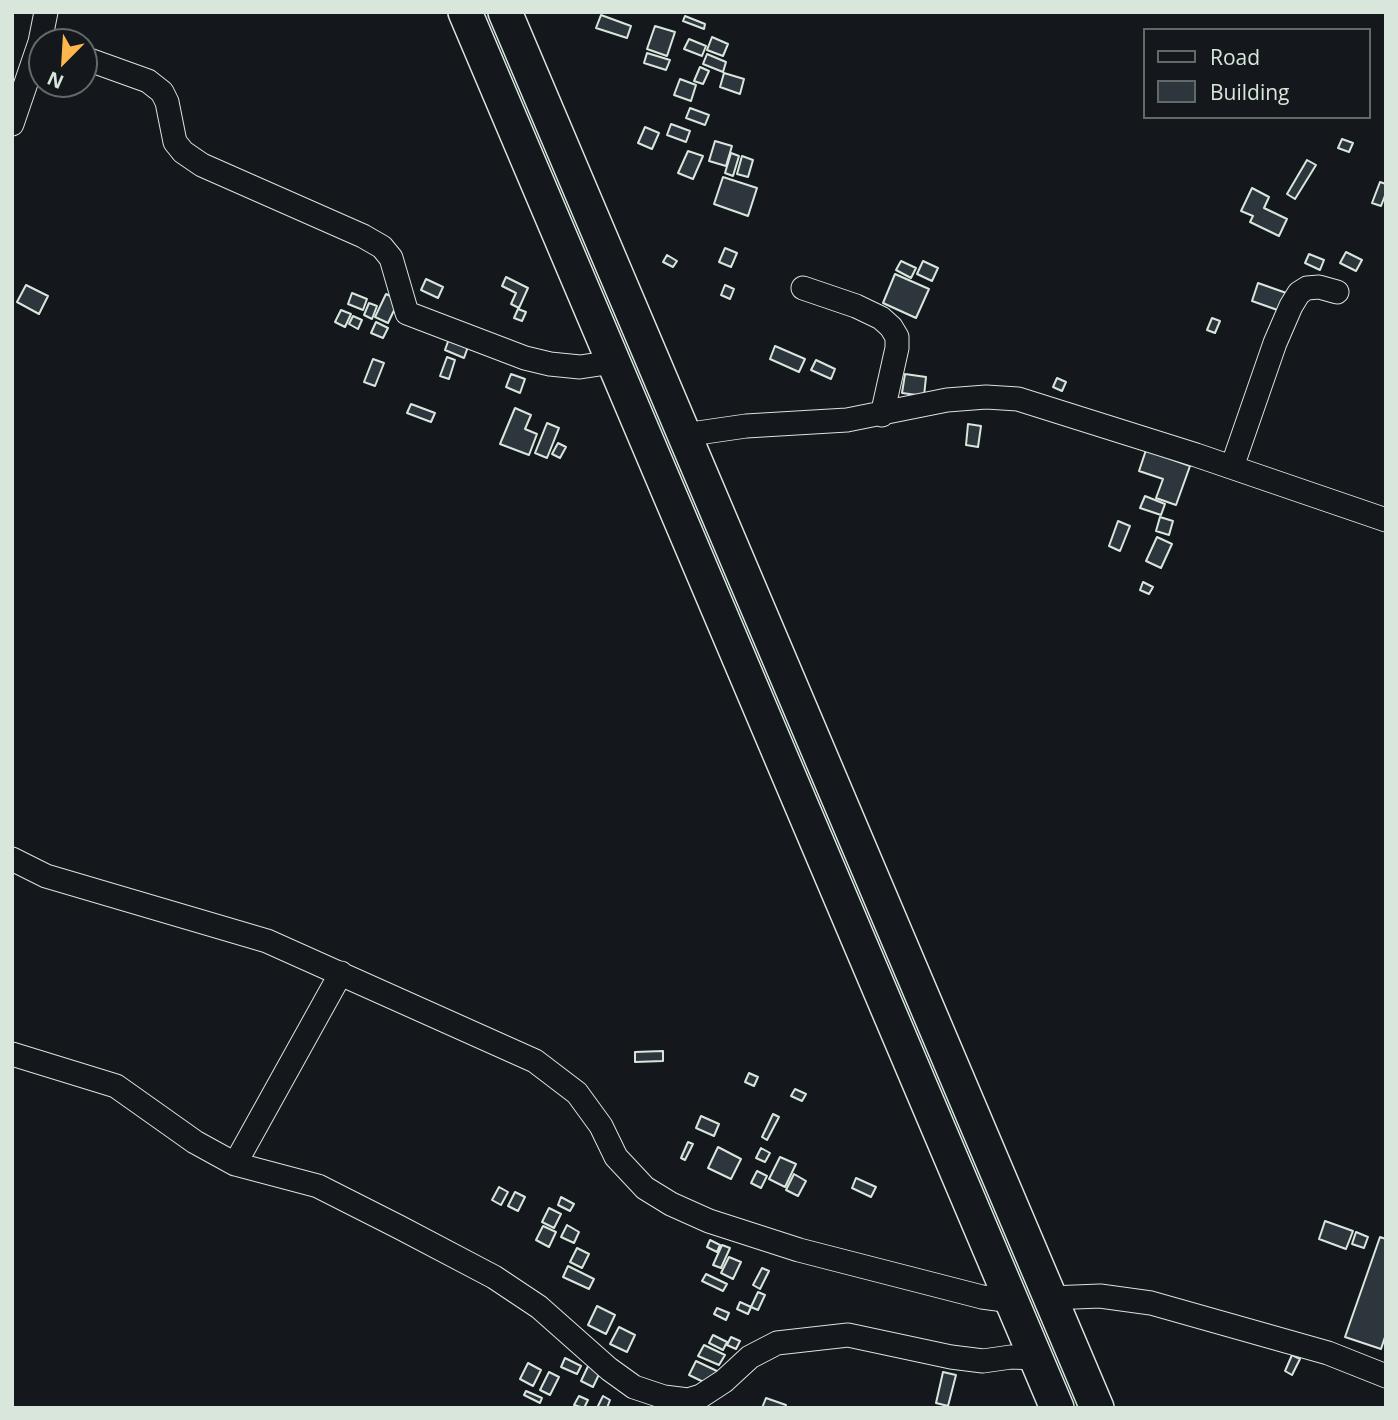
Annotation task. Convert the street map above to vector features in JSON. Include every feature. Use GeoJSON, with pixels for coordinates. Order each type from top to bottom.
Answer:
{"type":"FeatureCollection","features":[{"type":"Feature","properties":{"kind":"highway"},"geometry":{"type":"LineString","coordinates":[[465,12],[1057,1408]]}},
{"type":"Feature","properties":{"kind":"highway"},"geometry":{"type":"LineString","coordinates":[[505,12],[1097,1408]]}},
{"type":"Feature","properties":{"kind":"street"},"geometry":{"type":"LineString","coordinates":[[98,63],[148,81],[162,92],[167,102],[175,142],[183,152],[202,165],[363,236],[382,247],[391,258],[407,313],[537,362],[580,367],[613,362]]}},
{"type":"Feature","properties":{"kind":"street"},"geometry":{"type":"LineString","coordinates":[[12,124],[28,79]]}},
{"type":"Feature","properties":{"kind":"street"},"geometry":{"type":"LineString","coordinates":[[1232,467],[1275,343],[1291,306],[1299,293],[1307,288],[1319,287],[1337,292]]}},
{"type":"Feature","properties":{"kind":"street"},"geometry":{"type":"LineString","coordinates":[[803,288],[856,306],[881,318],[891,327],[897,337],[897,348],[882,415]]}},
{"type":"Feature","properties":{"kind":"street"},"geometry":{"type":"LineString","coordinates":[[684,435],[746,426],[847,420],[947,400],[986,397],[1018,399],[1232,467],[1386,520]]}},
{"type":"Feature","properties":{"kind":"street"},"geometry":{"type":"LineString","coordinates":[[12,859],[46,876],[267,941],[535,1061],[577,1093],[601,1126],[616,1157],[645,1188],[671,1204],[709,1221],[799,1250],[982,1297],[1012,1301]]}},
{"type":"Feature","properties":{"kind":"street"},"geometry":{"type":"LineString","coordinates":[[235,1164],[341,973]]}},
{"type":"Feature","properties":{"kind":"street"},"geometry":{"type":"LineString","coordinates":[[12,1054],[116,1086],[195,1142],[235,1164],[318,1186],[494,1277],[539,1307],[634,1387],[664,1397],[688,1400],[701,1396],[724,1381],[750,1357],[777,1343],[848,1335],[951,1357],[984,1360],[1035,1358]]}},
{"type":"Feature","properties":{"kind":"street"},"geometry":{"type":"LineString","coordinates":[[1050,1297],[1100,1296],[1151,1303],[1328,1353],[1386,1376]]}},
{"type":"Feature","properties":{"kind":"building"},"geometry":{"type":"Polygon","coordinates":[[[601,15],[631,26],[627,38],[596,28],[601,15]]]}},
{"type":"Feature","properties":{"kind":"building"},"geometry":{"type":"Polygon","coordinates":[[[685,16],[705,24],[704,29],[683,21],[685,16]]]}},
{"type":"Feature","properties":{"kind":"building"},"geometry":{"type":"Polygon","coordinates":[[[655,26],[675,32],[667,56],[647,49],[655,26]]]}},
{"type":"Feature","properties":{"kind":"building"},"geometry":{"type":"Polygon","coordinates":[[[712,37],[728,44],[723,56],[707,50],[712,37]]]}},
{"type":"Feature","properties":{"kind":"building"},"geometry":{"type":"Polygon","coordinates":[[[689,39],[706,46],[702,56],[684,49],[689,39]]]}},
{"type":"Feature","properties":{"kind":"building"},"geometry":{"type":"Polygon","coordinates":[[[647,53],[670,60],[666,70],[644,63],[647,53]]]}},
{"type":"Feature","properties":{"kind":"building"},"geometry":{"type":"Polygon","coordinates":[[[707,54],[726,62],[723,72],[703,64],[707,54]]]}},
{"type":"Feature","properties":{"kind":"building"},"geometry":{"type":"Polygon","coordinates":[[[700,67],[709,71],[703,84],[694,81],[700,67]]]}},
{"type":"Feature","properties":{"kind":"building"},"geometry":{"type":"Polygon","coordinates":[[[724,73],[744,79],[740,94],[720,87],[724,73]]]}},
{"type":"Feature","properties":{"kind":"building"},"geometry":{"type":"Polygon","coordinates":[[[680,79],[696,85],[691,101],[674,95],[680,79]]]}},
{"type":"Feature","properties":{"kind":"building"},"geometry":{"type":"Polygon","coordinates":[[[690,108],[709,115],[705,125],[686,118],[690,108]]]}},
{"type":"Feature","properties":{"kind":"building"},"geometry":{"type":"Polygon","coordinates":[[[671,124],[690,131],[686,142],[667,135],[671,124]]]}},
{"type":"Feature","properties":{"kind":"building"},"geometry":{"type":"Polygon","coordinates":[[[645,127],[659,133],[652,149],[638,143],[645,127]]]}},
{"type":"Feature","properties":{"kind":"building"},"geometry":{"type":"Polygon","coordinates":[[[1342,139],[1353,143],[1349,152],[1338,148],[1342,139]]]}},
{"type":"Feature","properties":{"kind":"building"},"geometry":{"type":"Polygon","coordinates":[[[715,141],[732,146],[726,166],[709,161],[715,141]]]}},
{"type":"Feature","properties":{"kind":"building"},"geometry":{"type":"Polygon","coordinates":[[[688,151],[703,156],[693,179],[678,173],[688,151]]]}},
{"type":"Feature","properties":{"kind":"building"},"geometry":{"type":"Polygon","coordinates":[[[731,153],[739,156],[733,176],[725,173],[731,153]]]}},
{"type":"Feature","properties":{"kind":"building"},"geometry":{"type":"Polygon","coordinates":[[[742,156],[753,160],[748,177],[737,174],[742,156]]]}},
{"type":"Feature","properties":{"kind":"building"},"geometry":{"type":"Polygon","coordinates":[[[1307,160],[1316,165],[1295,199],[1287,194],[1307,160]]]}},
{"type":"Feature","properties":{"kind":"building"},"geometry":{"type":"Polygon","coordinates":[[[723,177],[757,188],[748,216],[714,204],[723,177]]]}},
{"type":"Feature","properties":{"kind":"building"},"geometry":{"type":"Polygon","coordinates":[[[1380,182],[1386,184],[1381,206],[1372,203],[1380,182]]]}},
{"type":"Feature","properties":{"kind":"building"},"geometry":{"type":"Polygon","coordinates":[[[1252,188],[1269,197],[1264,208],[1287,219],[1279,236],[1250,222],[1253,216],[1241,211],[1252,188]]]}},
{"type":"Feature","properties":{"kind":"building"},"geometry":{"type":"Polygon","coordinates":[[[725,248],[737,253],[731,267],[719,262],[725,248]]]}},
{"type":"Feature","properties":{"kind":"building"},"geometry":{"type":"Polygon","coordinates":[[[1346,252],[1362,260],[1356,271],[1340,263],[1346,252]]]}},
{"type":"Feature","properties":{"kind":"building"},"geometry":{"type":"Polygon","coordinates":[[[1309,254],[1324,260],[1320,270],[1305,263],[1309,254]]]}},
{"type":"Feature","properties":{"kind":"building"},"geometry":{"type":"Polygon","coordinates":[[[667,255],[677,261],[673,267],[663,262],[667,255]]]}},
{"type":"Feature","properties":{"kind":"building"},"geometry":{"type":"Polygon","coordinates":[[[901,261],[916,268],[911,278],[896,270],[901,261]]]}},
{"type":"Feature","properties":{"kind":"building"},"geometry":{"type":"Polygon","coordinates":[[[923,261],[938,268],[932,281],[917,274],[923,261]]]}},
{"type":"Feature","properties":{"kind":"building"},"geometry":{"type":"Polygon","coordinates":[[[895,274],[929,289],[916,318],[883,303],[895,274]]]}},
{"type":"Feature","properties":{"kind":"building"},"geometry":{"type":"Polygon","coordinates":[[[506,277],[528,288],[519,308],[511,304],[516,293],[502,286],[506,277]]]}},
{"type":"Feature","properties":{"kind":"building"},"geometry":{"type":"Polygon","coordinates":[[[426,279],[443,287],[438,298],[421,290],[426,279]]]}},
{"type":"Feature","properties":{"kind":"building"},"geometry":{"type":"Polygon","coordinates":[[[1258,283],[1292,295],[1286,313],[1252,301],[1258,283]]]}},
{"type":"Feature","properties":{"kind":"building"},"geometry":{"type":"Polygon","coordinates":[[[26,285],[48,296],[39,314],[17,302],[26,285]]]}},
{"type":"Feature","properties":{"kind":"building"},"geometry":{"type":"Polygon","coordinates":[[[725,285],[734,289],[730,299],[721,295],[725,285]]]}},
{"type":"Feature","properties":{"kind":"building"},"geometry":{"type":"Polygon","coordinates":[[[352,293],[367,299],[363,310],[348,304],[352,293]]]}},
{"type":"Feature","properties":{"kind":"building"},"geometry":{"type":"Polygon","coordinates":[[[386,294],[399,300],[388,323],[375,317],[386,294]]]}},
{"type":"Feature","properties":{"kind":"building"},"geometry":{"type":"Polygon","coordinates":[[[369,303],[377,306],[372,319],[364,315],[369,303]]]}},
{"type":"Feature","properties":{"kind":"building"},"geometry":{"type":"Polygon","coordinates":[[[518,309],[526,312],[522,321],[514,318],[518,309]]]}},
{"type":"Feature","properties":{"kind":"building"},"geometry":{"type":"Polygon","coordinates":[[[341,310],[351,314],[345,327],[335,322],[341,310]]]}},
{"type":"Feature","properties":{"kind":"building"},"geometry":{"type":"Polygon","coordinates":[[[353,316],[362,320],[358,329],[349,324],[353,316]]]}},
{"type":"Feature","properties":{"kind":"building"},"geometry":{"type":"Polygon","coordinates":[[[1212,318],[1220,321],[1215,333],[1207,330],[1212,318]]]}},
{"type":"Feature","properties":{"kind":"building"},"geometry":{"type":"Polygon","coordinates":[[[376,322],[388,328],[383,338],[371,333],[376,322]]]}},
{"type":"Feature","properties":{"kind":"building"},"geometry":{"type":"Polygon","coordinates":[[[451,333],[470,341],[464,358],[445,350],[451,333]]]}},
{"type":"Feature","properties":{"kind":"building"},"geometry":{"type":"Polygon","coordinates":[[[775,346],[805,359],[799,372],[770,359],[775,346]]]}},
{"type":"Feature","properties":{"kind":"building"},"geometry":{"type":"Polygon","coordinates":[[[447,357],[455,360],[449,379],[440,376],[447,357]]]}},
{"type":"Feature","properties":{"kind":"building"},"geometry":{"type":"Polygon","coordinates":[[[373,359],[384,363],[375,386],[364,382],[373,359]]]}},
{"type":"Feature","properties":{"kind":"building"},"geometry":{"type":"Polygon","coordinates":[[[816,360],[835,369],[831,379],[811,370],[816,360]]]}},
{"type":"Feature","properties":{"kind":"building"},"geometry":{"type":"Polygon","coordinates":[[[511,374],[525,379],[520,393],[506,387],[511,374]]]}},
{"type":"Feature","properties":{"kind":"building"},"geometry":{"type":"Polygon","coordinates":[[[905,374],[926,377],[924,396],[902,393],[905,374]]]}},
{"type":"Feature","properties":{"kind":"building"},"geometry":{"type":"Polygon","coordinates":[[[1057,378],[1066,382],[1062,391],[1053,387],[1057,378]]]}},
{"type":"Feature","properties":{"kind":"building"},"geometry":{"type":"Polygon","coordinates":[[[411,404],[435,413],[431,422],[407,413],[411,404]]]}},
{"type":"Feature","properties":{"kind":"building"},"geometry":{"type":"Polygon","coordinates":[[[515,408],[531,415],[525,429],[537,434],[529,455],[500,444],[515,408]]]}},
{"type":"Feature","properties":{"kind":"building"},"geometry":{"type":"Polygon","coordinates":[[[547,423],[559,428],[547,458],[535,453],[547,423]]]}},
{"type":"Feature","properties":{"kind":"building"},"geometry":{"type":"Polygon","coordinates":[[[968,424],[981,426],[978,447],[966,445],[968,424]]]}},
{"type":"Feature","properties":{"kind":"building"},"geometry":{"type":"Polygon","coordinates":[[[558,443],[566,447],[560,458],[552,454],[558,443]]]}},
{"type":"Feature","properties":{"kind":"building"},"geometry":{"type":"Polygon","coordinates":[[[1146,450],[1190,466],[1176,505],[1156,498],[1163,479],[1139,471],[1146,450]]]}},
{"type":"Feature","properties":{"kind":"building"},"geometry":{"type":"Polygon","coordinates":[[[1145,496],[1165,504],[1161,515],[1140,508],[1145,496]]]}},
{"type":"Feature","properties":{"kind":"building"},"geometry":{"type":"Polygon","coordinates":[[[1160,517],[1173,521],[1169,535],[1156,531],[1160,517]]]}},
{"type":"Feature","properties":{"kind":"building"},"geometry":{"type":"Polygon","coordinates":[[[1118,521],[1130,526],[1120,551],[1109,546],[1118,521]]]}},
{"type":"Feature","properties":{"kind":"building"},"geometry":{"type":"Polygon","coordinates":[[[1157,537],[1172,544],[1161,568],[1146,561],[1157,537]]]}},
{"type":"Feature","properties":{"kind":"building"},"geometry":{"type":"Polygon","coordinates":[[[1143,582],[1153,587],[1149,594],[1140,590],[1143,582]]]}},
{"type":"Feature","properties":{"kind":"building"},"geometry":{"type":"Polygon","coordinates":[[[663,1051],[663,1061],[635,1062],[635,1052],[663,1051]]]}},
{"type":"Feature","properties":{"kind":"building"},"geometry":{"type":"Polygon","coordinates":[[[749,1073],[758,1077],[754,1086],[745,1082],[749,1073]]]}},
{"type":"Feature","properties":{"kind":"building"},"geometry":{"type":"Polygon","coordinates":[[[795,1089],[806,1094],[802,1101],[791,1096],[795,1089]]]}},
{"type":"Feature","properties":{"kind":"building"},"geometry":{"type":"Polygon","coordinates":[[[773,1114],[779,1117],[767,1140],[762,1137],[773,1114]]]}},
{"type":"Feature","properties":{"kind":"building"},"geometry":{"type":"Polygon","coordinates":[[[701,1116],[719,1124],[714,1136],[696,1128],[701,1116]]]}},
{"type":"Feature","properties":{"kind":"building"},"geometry":{"type":"Polygon","coordinates":[[[688,1142],[693,1144],[685,1160],[681,1158],[688,1142]]]}},
{"type":"Feature","properties":{"kind":"building"},"geometry":{"type":"Polygon","coordinates":[[[718,1147],[741,1159],[731,1179],[708,1168],[718,1147]]]}},
{"type":"Feature","properties":{"kind":"building"},"geometry":{"type":"Polygon","coordinates":[[[761,1148],[770,1153],[765,1162],[756,1158],[761,1148]]]}},
{"type":"Feature","properties":{"kind":"building"},"geometry":{"type":"Polygon","coordinates":[[[780,1157],[796,1164],[785,1187],[769,1179],[780,1157]]]}},
{"type":"Feature","properties":{"kind":"building"},"geometry":{"type":"Polygon","coordinates":[[[757,1171],[767,1176],[761,1188],[751,1183],[757,1171]]]}},
{"type":"Feature","properties":{"kind":"building"},"geometry":{"type":"Polygon","coordinates":[[[794,1174],[806,1181],[798,1196],[786,1190],[794,1174]]]}},
{"type":"Feature","properties":{"kind":"building"},"geometry":{"type":"Polygon","coordinates":[[[856,1178],[876,1187],[871,1197],[852,1188],[856,1178]]]}},
{"type":"Feature","properties":{"kind":"building"},"geometry":{"type":"Polygon","coordinates":[[[499,1187],[508,1192],[501,1205],[492,1200],[499,1187]]]}},
{"type":"Feature","properties":{"kind":"building"},"geometry":{"type":"Polygon","coordinates":[[[515,1192],[525,1197],[518,1211],[508,1206],[515,1192]]]}},
{"type":"Feature","properties":{"kind":"building"},"geometry":{"type":"Polygon","coordinates":[[[561,1197],[574,1204],[570,1211],[558,1205],[561,1197]]]}},
{"type":"Feature","properties":{"kind":"building"},"geometry":{"type":"Polygon","coordinates":[[[549,1208],[561,1214],[554,1228],[542,1222],[549,1208]]]}},
{"type":"Feature","properties":{"kind":"building"},"geometry":{"type":"Polygon","coordinates":[[[1325,1221],[1353,1231],[1346,1249],[1319,1239],[1325,1221]]]}},
{"type":"Feature","properties":{"kind":"building"},"geometry":{"type":"Polygon","coordinates":[[[567,1225],[579,1232],[574,1243],[561,1237],[567,1225]]]}},
{"type":"Feature","properties":{"kind":"building"},"geometry":{"type":"Polygon","coordinates":[[[543,1226],[556,1232],[549,1247],[536,1240],[543,1226]]]}},
{"type":"Feature","properties":{"kind":"building"},"geometry":{"type":"Polygon","coordinates":[[[1356,1232],[1368,1237],[1364,1248],[1352,1244],[1356,1232]]]}},
{"type":"Feature","properties":{"kind":"building"},"geometry":{"type":"Polygon","coordinates":[[[1380,1237],[1386,1239],[1386,1334],[1381,1349],[1345,1337],[1380,1237]]]}},
{"type":"Feature","properties":{"kind":"building"},"geometry":{"type":"Polygon","coordinates":[[[710,1240],[720,1245],[717,1252],[707,1247],[710,1240]]]}},
{"type":"Feature","properties":{"kind":"building"},"geometry":{"type":"Polygon","coordinates":[[[722,1245],[730,1248],[721,1268],[713,1265],[722,1245]]]}},
{"type":"Feature","properties":{"kind":"building"},"geometry":{"type":"Polygon","coordinates":[[[577,1248],[589,1254],[582,1268],[570,1262],[577,1248]]]}},
{"type":"Feature","properties":{"kind":"building"},"geometry":{"type":"Polygon","coordinates":[[[729,1257],[741,1262],[733,1279],[721,1273],[729,1257]]]}},
{"type":"Feature","properties":{"kind":"building"},"geometry":{"type":"Polygon","coordinates":[[[568,1266],[594,1279],[589,1289],[563,1277],[568,1266]]]}},
{"type":"Feature","properties":{"kind":"building"},"geometry":{"type":"Polygon","coordinates":[[[762,1268],[769,1271],[760,1289],[753,1285],[762,1268]]]}},
{"type":"Feature","properties":{"kind":"building"},"geometry":{"type":"Polygon","coordinates":[[[706,1274],[727,1284],[723,1291],[702,1281],[706,1274]]]}},
{"type":"Feature","properties":{"kind":"building"},"geometry":{"type":"Polygon","coordinates":[[[758,1292],[765,1295],[758,1310],[751,1307],[758,1292]]]}},
{"type":"Feature","properties":{"kind":"building"},"geometry":{"type":"Polygon","coordinates":[[[740,1302],[751,1307],[748,1314],[737,1309],[740,1302]]]}},
{"type":"Feature","properties":{"kind":"building"},"geometry":{"type":"Polygon","coordinates":[[[597,1306],[615,1315],[606,1334],[588,1325],[597,1306]]]}},
{"type":"Feature","properties":{"kind":"building"},"geometry":{"type":"Polygon","coordinates":[[[717,1308],[729,1313],[726,1320],[714,1314],[717,1308]]]}},
{"type":"Feature","properties":{"kind":"building"},"geometry":{"type":"Polygon","coordinates":[[[619,1327],[635,1335],[627,1352],[610,1344],[619,1327]]]}},
{"type":"Feature","properties":{"kind":"building"},"geometry":{"type":"Polygon","coordinates":[[[713,1335],[727,1342],[723,1350],[709,1343],[713,1335]]]}},
{"type":"Feature","properties":{"kind":"building"},"geometry":{"type":"Polygon","coordinates":[[[731,1337],[740,1341],[736,1349],[727,1345],[731,1337]]]}},
{"type":"Feature","properties":{"kind":"building"},"geometry":{"type":"Polygon","coordinates":[[[704,1345],[725,1355],[719,1365],[698,1356],[704,1345]]]}},
{"type":"Feature","properties":{"kind":"building"},"geometry":{"type":"Polygon","coordinates":[[[1292,1355],[1300,1359],[1292,1375],[1285,1371],[1292,1355]]]}},
{"type":"Feature","properties":{"kind":"building"},"geometry":{"type":"Polygon","coordinates":[[[565,1358],[581,1366],[577,1374],[561,1367],[565,1358]]]}},
{"type":"Feature","properties":{"kind":"building"},"geometry":{"type":"Polygon","coordinates":[[[696,1361],[719,1372],[712,1386],[689,1375],[696,1361]]]}},
{"type":"Feature","properties":{"kind":"building"},"geometry":{"type":"Polygon","coordinates":[[[590,1362],[602,1368],[593,1387],[581,1381],[590,1362]]]}},
{"type":"Feature","properties":{"kind":"building"},"geometry":{"type":"Polygon","coordinates":[[[528,1363],[541,1370],[533,1386],[520,1379],[528,1363]]]}},
{"type":"Feature","properties":{"kind":"building"},"geometry":{"type":"Polygon","coordinates":[[[549,1372],[559,1377],[550,1395],[540,1390],[549,1372]]]}},
{"type":"Feature","properties":{"kind":"building"},"geometry":{"type":"Polygon","coordinates":[[[943,1372],[956,1375],[948,1406],[936,1403],[943,1372]]]}},
{"type":"Feature","properties":{"kind":"building"},"geometry":{"type":"Polygon","coordinates":[[[526,1391],[542,1398],[540,1403],[524,1395],[526,1391]]]}},
{"type":"Feature","properties":{"kind":"building"},"geometry":{"type":"Polygon","coordinates":[[[579,1396],[588,1400],[584,1408],[574,1405],[579,1396]]]}},
{"type":"Feature","properties":{"kind":"building"},"geometry":{"type":"Polygon","coordinates":[[[603,1396],[610,1400],[607,1408],[597,1408],[603,1396]]]}},
{"type":"Feature","properties":{"kind":"building"},"geometry":{"type":"Polygon","coordinates":[[[766,1398],[786,1405],[785,1408],[762,1408],[766,1398]]]}}]}
